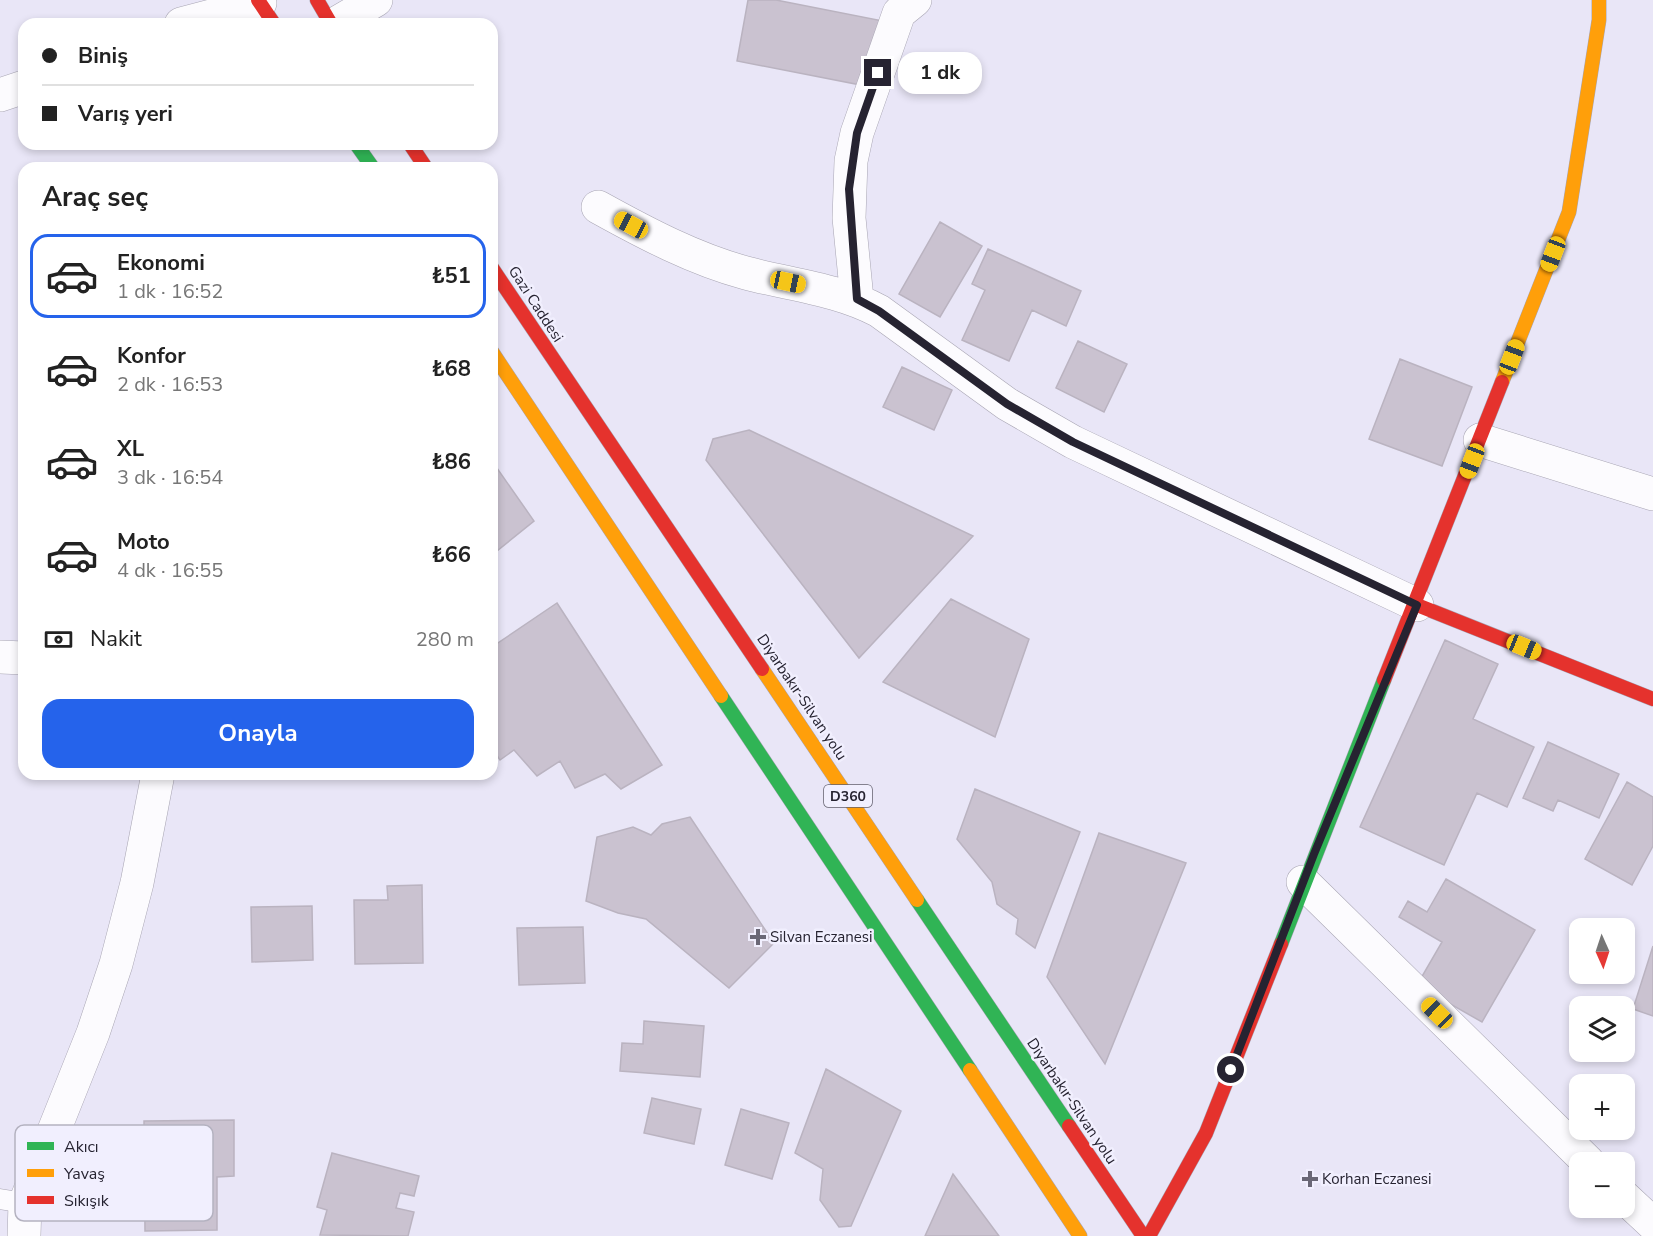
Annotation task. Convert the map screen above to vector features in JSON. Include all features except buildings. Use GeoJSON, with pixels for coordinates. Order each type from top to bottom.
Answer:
{"type":"FeatureCollection","features":[{"type":"Feature","properties":{"kind":"main road"},"geometry":{"type":"LineString","coordinates":[[317,0],[329,18]]}},
{"type":"Feature","properties":{"kind":"main road"},"geometry":{"type":"LineString","coordinates":[[1149,1236],[1206,1133],[1303,882],[1417,605],[1569,212],[1599,20],[1599,0]]}},
{"type":"Feature","properties":{"kind":"main road","name":"Gazi Caddesi"},"geometry":{"type":"LineString","coordinates":[[498,277],[552,358]]}},
{"type":"Feature","properties":{"kind":"main road","name":"Diyarbakır-Silvan yolu"},"geometry":{"type":"LineString","coordinates":[[552,358],[1143,1236]]}},
{"type":"Feature","properties":{"kind":"main road"},"geometry":{"type":"LineString","coordinates":[[498,361],[1080,1236]]}},
{"type":"Feature","properties":{"kind":"main road"},"geometry":{"type":"LineString","coordinates":[[1417,605],[1653,699]]}},
{"type":"Feature","properties":{"kind":"street"},"geometry":{"type":"LineString","coordinates":[[344,18],[376,0]]}},
{"type":"Feature","properties":{"kind":"street"},"geometry":{"type":"LineString","coordinates":[[857,299],[849,189],[857,133],[899,13],[915,0]]}},
{"type":"Feature","properties":{"kind":"street"},"geometry":{"type":"LineString","coordinates":[[214,18],[264,9]]}},
{"type":"Feature","properties":{"kind":"street"},"geometry":{"type":"LineString","coordinates":[[0,95],[18,89]]}},
{"type":"Feature","properties":{"kind":"street"},"geometry":{"type":"LineString","coordinates":[[598,207],[648,234],[706,259],[745,272],[857,299],[879,311],[1007,404],[1073,442],[1417,605]]}},
{"type":"Feature","properties":{"kind":"street"},"geometry":{"type":"LineString","coordinates":[[1480,440],[1653,494]]}},
{"type":"Feature","properties":{"kind":"street"},"geometry":{"type":"LineString","coordinates":[[0,657],[18,658]]}},
{"type":"Feature","properties":{"kind":"street"},"geometry":{"type":"LineString","coordinates":[[49,1125],[93,1033],[116,964],[137,883],[157,780]]}},
{"type":"Feature","properties":{"kind":"street"},"geometry":{"type":"LineString","coordinates":[[1303,882],[1578,1152]]}},
{"type":"Feature","properties":{"kind":"street"},"geometry":{"type":"LineString","coordinates":[[1635,1207],[1653,1224]]}},
{"type":"Feature","properties":{"kind":"street"},"geometry":{"type":"LineString","coordinates":[[19,1221],[24,1236]]}},
{"type":"Feature","properties":{"kind":"traffic: fast"},"geometry":{"type":"LineString","coordinates":[[360,150],[369,162]]}},
{"type":"Feature","properties":{"kind":"traffic: fast"},"geometry":{"type":"LineString","coordinates":[[1281,944],[1384,680]]}},
{"type":"Feature","properties":{"kind":"traffic: fast"},"geometry":{"type":"LineString","coordinates":[[721,696],[970,1070]]}},
{"type":"Feature","properties":{"kind":"traffic: fast"},"geometry":{"type":"LineString","coordinates":[[917,900],[1069,1126]]}},
{"type":"Feature","properties":{"kind":"traffic: slow"},"geometry":{"type":"LineString","coordinates":[[1502,382],[1569,212],[1599,20],[1599,0]]}},
{"type":"Feature","properties":{"kind":"traffic: slow"},"geometry":{"type":"LineString","coordinates":[[498,361],[721,696]]}},
{"type":"Feature","properties":{"kind":"traffic: slow"},"geometry":{"type":"LineString","coordinates":[[762,669],[917,900]]}},
{"type":"Feature","properties":{"kind":"traffic: slow"},"geometry":{"type":"LineString","coordinates":[[970,1070],[1080,1236]]}},
{"type":"Feature","properties":{"kind":"traffic: jam"},"geometry":{"type":"LineString","coordinates":[[258,0],[270,18]]}},
{"type":"Feature","properties":{"kind":"traffic: jam"},"geometry":{"type":"LineString","coordinates":[[317,0],[328,18]]}},
{"type":"Feature","properties":{"kind":"traffic: jam"},"geometry":{"type":"LineString","coordinates":[[414,150],[422,162]]}},
{"type":"Feature","properties":{"kind":"traffic: jam"},"geometry":{"type":"LineString","coordinates":[[498,277],[762,669]]}},
{"type":"Feature","properties":{"kind":"traffic: jam"},"geometry":{"type":"LineString","coordinates":[[1384,680],[1502,382]]}},
{"type":"Feature","properties":{"kind":"traffic: jam"},"geometry":{"type":"LineString","coordinates":[[1417,605],[1653,699]]}},
{"type":"Feature","properties":{"kind":"traffic: jam"},"geometry":{"type":"LineString","coordinates":[[1149,1236],[1206,1133],[1281,944]]}},
{"type":"Feature","properties":{"kind":"traffic: jam"},"geometry":{"type":"LineString","coordinates":[[1069,1126],[1143,1236]]}},
{"type":"Feature","properties":{"kind":"place","name":"Silvan Eczanesi"},"geometry":{"type":"Point","coordinates":[758,937]}},
{"type":"Feature","properties":{"kind":"place","name":"Korhan Eczanesi"},"geometry":{"type":"Point","coordinates":[1310,1179]}},
{"type":"Feature","properties":{"kind":"route"},"geometry":{"type":"LineString","coordinates":[[878,73],[857,133],[851,161],[849,218],[857,299],[879,311],[1007,404],[1073,442],[1417,605],[1314,854],[1231,1070]]}}]}
